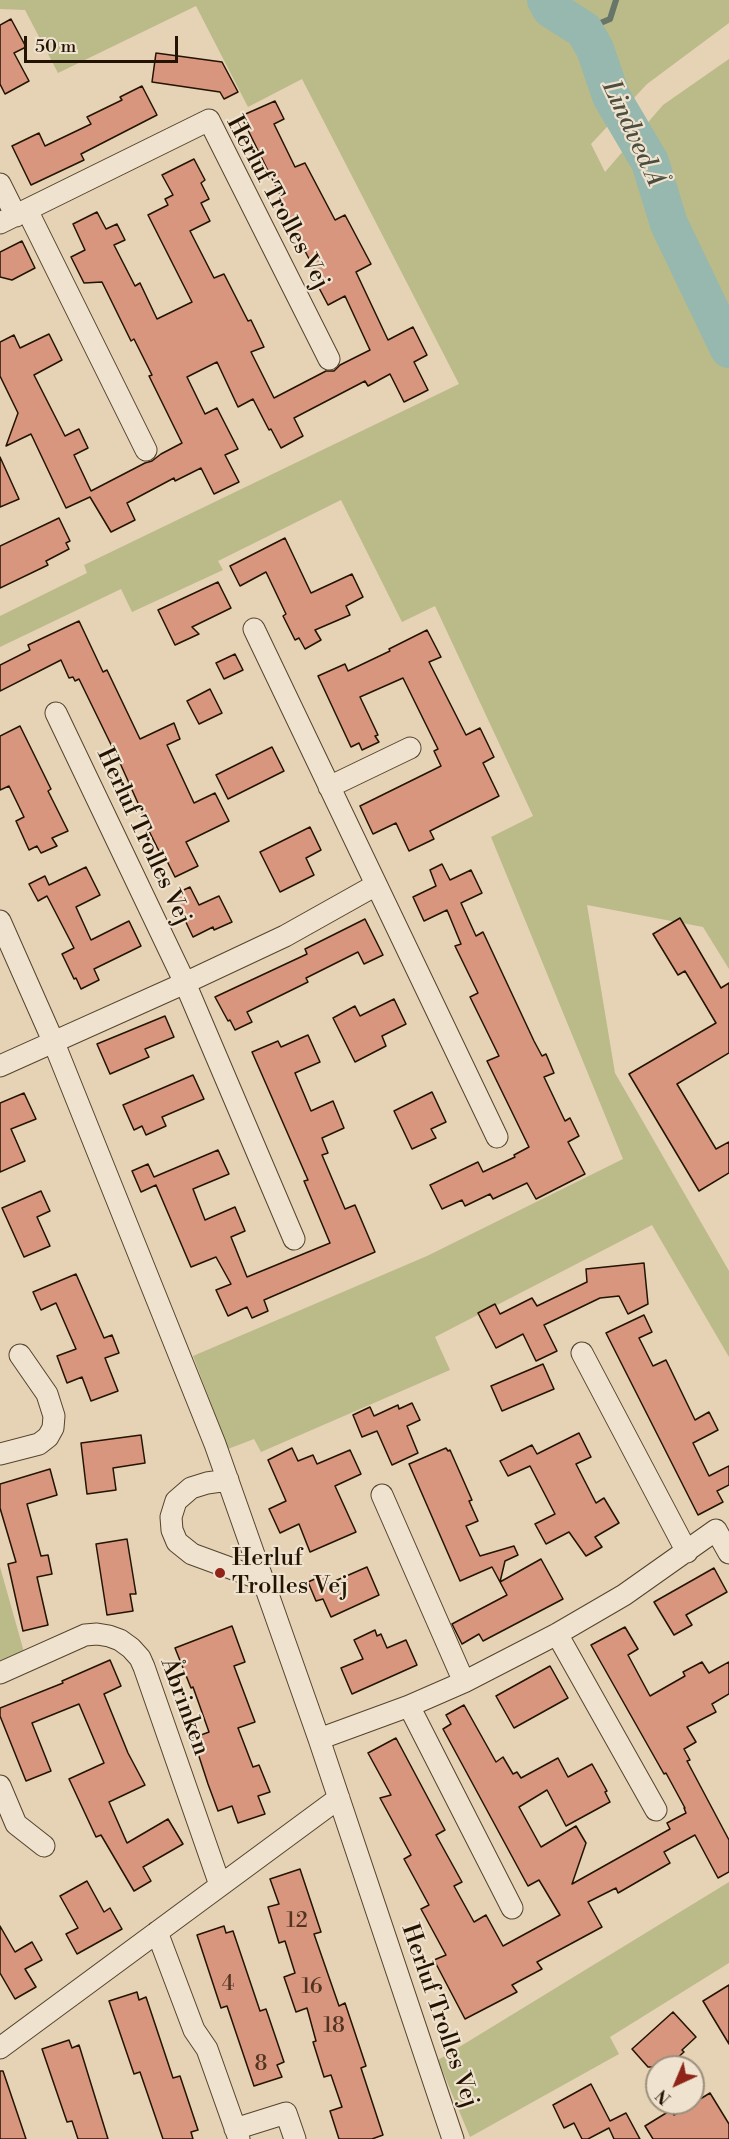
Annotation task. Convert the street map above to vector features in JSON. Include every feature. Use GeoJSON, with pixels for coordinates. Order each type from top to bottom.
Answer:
{"type":"FeatureCollection","features":[{"type":"Feature","properties":{"kind":"street","name":"Herluf Trolles Vej"},"geometry":{"type":"LineString","coordinates":[[14,216],[209,120],[329,359]]}},
{"type":"Feature","properties":{"kind":"street"},"geometry":{"type":"LineString","coordinates":[[0,184],[14,216],[146,450]]}},
{"type":"Feature","properties":{"kind":"street"},"geometry":{"type":"LineString","coordinates":[[254,629],[497,1137]]}},
{"type":"Feature","properties":{"kind":"street","name":"Herluf Trolles Vej"},"geometry":{"type":"LineString","coordinates":[[56,713],[185,983],[294,1239]]}},
{"type":"Feature","properties":{"kind":"street"},"geometry":{"type":"LineString","coordinates":[[329,787],[410,748]]}},
{"type":"Feature","properties":{"kind":"street"},"geometry":{"type":"LineString","coordinates":[[0,1066],[285,936],[376,885]]}},
{"type":"Feature","properties":{"kind":"street","name":"Herluf Trolles Vej"},"geometry":{"type":"LineString","coordinates":[[0,921],[54,1043],[215,1444],[319,1739],[453,2139]]}},
{"type":"Feature","properties":{"kind":"street"},"geometry":{"type":"LineString","coordinates":[[582,1353],[687,1552]]}},
{"type":"Feature","properties":{"kind":"street"},"geometry":{"type":"LineString","coordinates":[[0,1454],[39,1444],[48,1437],[53,1428],[54,1416],[47,1394],[20,1354]]}},
{"type":"Feature","properties":{"kind":"street"},"geometry":{"type":"LineString","coordinates":[[228,1480],[191,1488],[176,1501],[171,1517],[172,1530],[177,1542],[192,1554],[263,1580]]}},
{"type":"Feature","properties":{"kind":"street"},"geometry":{"type":"LineString","coordinates":[[382,1495],[464,1682]]}},
{"type":"Feature","properties":{"kind":"street"},"geometry":{"type":"LineString","coordinates":[[319,1739],[409,1706],[464,1682],[558,1634],[624,1595],[723,1526],[729,1553]]}},
{"type":"Feature","properties":{"kind":"street"},"geometry":{"type":"LineString","coordinates":[[558,1634],[656,1810]]}},
{"type":"Feature","properties":{"kind":"street","name":"Åbrinken"},"geometry":{"type":"LineString","coordinates":[[0,1673],[85,1635],[109,1636],[131,1648],[144,1667],[220,1885]]}},
{"type":"Feature","properties":{"kind":"street"},"geometry":{"type":"LineString","coordinates":[[409,1706],[512,1908]]}},
{"type":"Feature","properties":{"kind":"street"},"geometry":{"type":"LineString","coordinates":[[0,1786],[16,1824],[44,1846]]}},
{"type":"Feature","properties":{"kind":"street"},"geometry":{"type":"LineString","coordinates":[[0,2048],[339,1798]]}},
{"type":"Feature","properties":{"kind":"street"},"geometry":{"type":"LineString","coordinates":[[157,1932],[194,2030],[207,2049],[237,2134],[286,2113],[295,2139]]}},
{"type":"Feature","properties":{"kind":"shaded area"},"geometry":{"type":"Polygon","coordinates":[[[0,0],[729,0],[729,23],[647,84],[591,144],[605,172],[663,105],[729,59],[729,969],[703,927],[587,905],[615,1073],[729,1271],[729,1357],[652,1225],[435,1337],[450,1370],[261,1452],[254,1439],[228,1449],[193,1356],[427,1256],[623,1159],[491,837],[533,816],[435,606],[402,622],[341,500],[218,561],[223,570],[132,612],[121,589],[0,647],[0,616],[87,573],[84,565],[459,384],[302,79],[248,107],[196,6],[58,73],[25,10],[0,9],[0,0]]]}},
{"type":"Feature","properties":{"kind":"shaded area"},"geometry":{"type":"Polygon","coordinates":[[[0,1567],[24,1652],[0,1667],[0,1567]]]}},
{"type":"Feature","properties":{"kind":"shaded area"},"geometry":{"type":"Polygon","coordinates":[[[729,1882],[729,1963],[610,2037],[619,2054],[470,2137],[438,2060],[729,1882]]]}},
{"type":"Feature","properties":{"kind":"building"},"geometry":{"type":"Polygon","coordinates":[[[11,19],[26,47],[14,53],[29,81],[5,94],[0,84],[0,25],[11,19]]]}},
{"type":"Feature","properties":{"kind":"building"},"geometry":{"type":"Polygon","coordinates":[[[156,53],[222,62],[238,92],[224,99],[220,92],[152,82],[156,53]]]}},
{"type":"Feature","properties":{"kind":"building"},"geometry":{"type":"Polygon","coordinates":[[[142,86],[157,115],[81,154],[84,160],[31,185],[12,146],[39,133],[45,146],[91,124],[87,117],[122,100],[120,97],[142,86]]]}},
{"type":"Feature","properties":{"kind":"building"},"geometry":{"type":"Polygon","coordinates":[[[275,101],[284,119],[274,124],[295,167],[305,163],[335,220],[345,215],[371,264],[356,272],[388,340],[413,327],[427,355],[414,362],[428,390],[404,402],[390,374],[368,386],[365,381],[294,418],[303,436],[281,448],[253,399],[238,407],[217,362],[187,377],[205,414],[217,408],[238,449],[225,455],[239,482],[214,494],[201,468],[175,481],[174,478],[127,503],[135,520],[111,532],[90,497],[66,508],[31,434],[6,446],[18,413],[0,376],[0,342],[14,335],[20,348],[49,334],[62,360],[34,375],[65,436],[79,429],[88,448],[74,455],[91,491],[152,461],[182,443],[149,376],[152,375],[134,339],[131,341],[102,282],[84,283],[71,257],[85,250],[73,224],[97,212],[106,229],[117,224],[125,240],[114,245],[135,286],[140,283],[157,319],[192,302],[148,215],[168,205],[165,199],[173,195],[162,175],[194,159],[205,180],[201,183],[209,199],[201,203],[210,221],[190,231],[214,278],[224,274],[248,321],[251,320],[264,347],[251,352],[274,398],[326,371],[334,371],[340,365],[370,350],[345,296],[328,305],[318,286],[319,278],[279,201],[282,199],[241,116],[275,101]]]}},
{"type":"Feature","properties":{"kind":"building"},"geometry":{"type":"Polygon","coordinates":[[[22,241],[35,268],[12,280],[0,277],[0,252],[22,241]]]}},
{"type":"Feature","properties":{"kind":"building"},"geometry":{"type":"Polygon","coordinates":[[[0,457],[19,499],[0,507],[0,457]]]}},
{"type":"Feature","properties":{"kind":"building"},"geometry":{"type":"Polygon","coordinates":[[[59,518],[70,541],[66,543],[69,549],[46,561],[48,565],[0,588],[0,546],[59,518]]]}},
{"type":"Feature","properties":{"kind":"building"},"geometry":{"type":"Polygon","coordinates":[[[285,538],[311,593],[352,574],[363,597],[346,606],[350,615],[315,630],[321,640],[305,649],[299,638],[295,640],[283,616],[286,614],[266,572],[240,586],[230,566],[285,538]]]}},
{"type":"Feature","properties":{"kind":"building"},"geometry":{"type":"Polygon","coordinates":[[[218,582],[231,608],[192,627],[199,634],[175,645],[158,610],[218,582]]]}},
{"type":"Feature","properties":{"kind":"building"},"geometry":{"type":"Polygon","coordinates":[[[79,621],[103,672],[107,670],[140,739],[174,723],[180,739],[167,745],[194,803],[215,793],[229,821],[186,842],[198,866],[175,877],[149,831],[120,763],[79,679],[75,681],[73,677],[69,678],[61,660],[0,691],[0,665],[30,650],[28,645],[79,621]]]}},
{"type":"Feature","properties":{"kind":"building"},"geometry":{"type":"Polygon","coordinates":[[[427,630],[441,657],[429,662],[466,735],[480,728],[494,757],[483,763],[499,796],[430,831],[434,839],[409,851],[396,823],[373,834],[360,806],[441,766],[434,751],[438,749],[403,678],[360,697],[378,735],[375,736],[379,742],[362,750],[359,743],[351,747],[318,676],[345,664],[348,671],[427,630]]]}},
{"type":"Feature","properties":{"kind":"building"},"geometry":{"type":"Polygon","coordinates":[[[235,654],[243,670],[224,679],[216,663],[235,654]]]}},
{"type":"Feature","properties":{"kind":"building"},"geometry":{"type":"Polygon","coordinates":[[[210,689],[222,713],[199,724],[187,701],[210,689]]]}},
{"type":"Feature","properties":{"kind":"building"},"geometry":{"type":"Polygon","coordinates":[[[20,726],[51,789],[48,791],[68,831],[52,838],[57,846],[41,853],[37,846],[29,850],[16,821],[24,817],[9,786],[0,790],[0,736],[20,726]]]}},
{"type":"Feature","properties":{"kind":"building"},"geometry":{"type":"Polygon","coordinates":[[[272,747],[284,771],[228,799],[216,775],[272,747]]]}},
{"type":"Feature","properties":{"kind":"building"},"geometry":{"type":"Polygon","coordinates":[[[310,827],[321,850],[306,858],[314,875],[280,892],[260,852],[310,827]]]}},
{"type":"Feature","properties":{"kind":"building"},"geometry":{"type":"Polygon","coordinates":[[[442,864],[450,880],[471,870],[482,893],[461,903],[476,936],[483,932],[534,1041],[542,1056],[546,1054],[554,1073],[544,1077],[565,1121],[570,1118],[579,1136],[568,1142],[585,1174],[536,1199],[527,1183],[493,1199],[490,1194],[465,1206],[462,1200],[442,1209],[430,1185],[478,1162],[483,1172],[515,1157],[514,1155],[529,1147],[487,1061],[499,1056],[470,997],[478,993],[455,946],[461,944],[447,910],[424,921],[413,897],[436,886],[430,870],[442,864]]]}},
{"type":"Feature","properties":{"kind":"building"},"geometry":{"type":"Polygon","coordinates":[[[86,867],[100,895],[76,907],[91,940],[129,921],[141,946],[94,969],[99,980],[81,989],[62,954],[74,948],[47,896],[38,901],[29,884],[45,876],[49,885],[86,867]]]}},
{"type":"Feature","properties":{"kind":"building"},"geometry":{"type":"Polygon","coordinates":[[[190,887],[199,905],[219,896],[232,922],[214,930],[213,927],[193,937],[173,895],[190,887]]]}},
{"type":"Feature","properties":{"kind":"building"},"geometry":{"type":"Polygon","coordinates":[[[680,918],[721,988],[729,983],[729,1053],[677,1084],[716,1149],[729,1142],[729,1173],[699,1191],[629,1074],[716,1023],[685,971],[678,975],[653,934],[680,918]]]}},
{"type":"Feature","properties":{"kind":"building"},"geometry":{"type":"Polygon","coordinates":[[[365,919],[383,955],[364,964],[358,952],[306,978],[308,982],[247,1012],[252,1022],[235,1030],[215,997],[307,954],[305,949],[365,919]]]}},
{"type":"Feature","properties":{"kind":"building"},"geometry":{"type":"Polygon","coordinates":[[[394,999],[406,1024],[382,1036],[386,1046],[355,1062],[333,1018],[355,1006],[360,1016],[394,999]]]}},
{"type":"Feature","properties":{"kind":"building"},"geometry":{"type":"Polygon","coordinates":[[[165,1016],[174,1037],[145,1049],[149,1057],[110,1074],[97,1044],[165,1016]]]}},
{"type":"Feature","properties":{"kind":"building"},"geometry":{"type":"Polygon","coordinates":[[[308,1035],[320,1062],[295,1073],[311,1111],[333,1101],[344,1128],[322,1138],[328,1153],[322,1155],[345,1209],[355,1205],[375,1252],[264,1300],[268,1311],[252,1318],[247,1307],[228,1316],[216,1290],[231,1284],[216,1257],[191,1267],[156,1185],[141,1192],[132,1171],[148,1164],[154,1177],[218,1150],[229,1174],[193,1189],[205,1220],[235,1207],[245,1231],[231,1237],[247,1277],[330,1243],[304,1181],[308,1180],[252,1052],[278,1041],[281,1047],[308,1035]]]}},
{"type":"Feature","properties":{"kind":"building"},"geometry":{"type":"Polygon","coordinates":[[[193,1075],[204,1099],[162,1117],[166,1126],[146,1135],[142,1126],[134,1130],[123,1105],[193,1075]]]}},
{"type":"Feature","properties":{"kind":"building"},"geometry":{"type":"Polygon","coordinates":[[[432,1092],[446,1122],[431,1129],[436,1138],[412,1149],[394,1111],[432,1092]]]}},
{"type":"Feature","properties":{"kind":"building"},"geometry":{"type":"Polygon","coordinates":[[[24,1093],[36,1119],[11,1129],[25,1161],[0,1172],[0,1103],[24,1093]]]}},
{"type":"Feature","properties":{"kind":"building"},"geometry":{"type":"Polygon","coordinates":[[[41,1191],[50,1211],[37,1217],[50,1246],[24,1257],[2,1208],[41,1191]]]}},
{"type":"Feature","properties":{"kind":"building"},"geometry":{"type":"Polygon","coordinates":[[[644,1263],[648,1304],[628,1314],[619,1296],[600,1298],[544,1325],[557,1351],[536,1361],[523,1334],[496,1348],[478,1313],[495,1304],[500,1314],[532,1298],[537,1306],[587,1282],[586,1269],[644,1263]]]}},
{"type":"Feature","properties":{"kind":"building"},"geometry":{"type":"Polygon","coordinates":[[[76,1274],[104,1338],[112,1335],[119,1353],[105,1358],[118,1391],[91,1401],[82,1377],[67,1383],[57,1356],[76,1349],[56,1303],[41,1310],[33,1292],[76,1274]]]}},
{"type":"Feature","properties":{"kind":"building"},"geometry":{"type":"Polygon","coordinates":[[[644,1315],[652,1332],[639,1338],[653,1366],[666,1360],[695,1420],[709,1412],[718,1430],[693,1443],[709,1476],[729,1466],[729,1485],[717,1491],[723,1502],[698,1515],[606,1333],[644,1315]]]}},
{"type":"Feature","properties":{"kind":"building"},"geometry":{"type":"Polygon","coordinates":[[[543,1364],[554,1389],[502,1411],[491,1386],[543,1364]]]}},
{"type":"Feature","properties":{"kind":"building"},"geometry":{"type":"Polygon","coordinates":[[[412,1403],[420,1420],[407,1426],[418,1453],[392,1465],[377,1431],[362,1437],[353,1415],[370,1407],[374,1416],[398,1405],[399,1409],[412,1403]]]}},
{"type":"Feature","properties":{"kind":"building"},"geometry":{"type":"Polygon","coordinates":[[[579,1433],[591,1457],[576,1464],[596,1503],[604,1498],[619,1523],[595,1537],[602,1547],[586,1556],[569,1532],[546,1544],[535,1524],[555,1514],[530,1466],[508,1476],[500,1461],[532,1445],[537,1454],[579,1433]]]}},
{"type":"Feature","properties":{"kind":"building"},"geometry":{"type":"Polygon","coordinates":[[[141,1435],[145,1463],[113,1468],[116,1490],[87,1494],[81,1443],[141,1435]]]}},
{"type":"Feature","properties":{"kind":"building"},"geometry":{"type":"Polygon","coordinates":[[[292,1448],[298,1461],[313,1455],[317,1464],[350,1450],[361,1474],[335,1486],[356,1532],[310,1552],[299,1524],[280,1533],[269,1509],[286,1501],[268,1460],[292,1448]]]}},
{"type":"Feature","properties":{"kind":"building"},"geometry":{"type":"Polygon","coordinates":[[[446,1448],[450,1450],[472,1500],[469,1501],[478,1521],[466,1526],[480,1556],[514,1546],[518,1555],[505,1561],[500,1582],[492,1567],[460,1581],[409,1464],[446,1448]]]}},
{"type":"Feature","properties":{"kind":"building"},"geometry":{"type":"Polygon","coordinates":[[[50,1469],[57,1495],[27,1504],[41,1556],[48,1555],[52,1574],[37,1577],[48,1625],[23,1631],[8,1564],[16,1562],[0,1508],[0,1484],[50,1469]]]}},
{"type":"Feature","properties":{"kind":"building"},"geometry":{"type":"Polygon","coordinates":[[[127,1539],[136,1594],[130,1594],[133,1611],[107,1615],[96,1544],[127,1539]]]}},
{"type":"Feature","properties":{"kind":"building"},"geometry":{"type":"Polygon","coordinates":[[[541,1559],[563,1599],[483,1641],[479,1634],[462,1644],[452,1624],[507,1595],[500,1582],[541,1559]]]}},
{"type":"Feature","properties":{"kind":"building"},"geometry":{"type":"Polygon","coordinates":[[[367,1567],[379,1595],[331,1617],[323,1599],[316,1601],[308,1582],[324,1575],[328,1584],[367,1567]]]}},
{"type":"Feature","properties":{"kind":"building"},"geometry":{"type":"Polygon","coordinates":[[[714,1568],[727,1592],[686,1615],[692,1625],[674,1635],[654,1602],[714,1568]]]}},
{"type":"Feature","properties":{"kind":"building"},"geometry":{"type":"Polygon","coordinates":[[[232,1626],[245,1662],[234,1666],[255,1722],[238,1728],[253,1767],[259,1765],[270,1792],[258,1796],[265,1814],[238,1823],[232,1806],[218,1811],[208,1784],[193,1738],[209,1732],[193,1687],[191,1688],[175,1648],[232,1626]]]}},
{"type":"Feature","properties":{"kind":"building"},"geometry":{"type":"Polygon","coordinates":[[[625,1627],[638,1649],[628,1655],[650,1696],[685,1676],[683,1672],[702,1662],[709,1673],[729,1662],[729,1694],[712,1704],[716,1712],[687,1727],[696,1742],[684,1749],[690,1760],[687,1761],[729,1840],[729,1872],[718,1878],[695,1835],[664,1852],[670,1863],[618,1893],[616,1888],[588,1902],[602,1927],[537,1962],[542,1969],[512,1985],[517,1992],[465,2019],[434,1960],[446,1955],[421,1909],[429,1905],[404,1859],[411,1855],[380,1798],[391,1795],[368,1753],[396,1738],[445,1830],[436,1835],[462,1882],[454,1886],[474,1922],[486,1915],[503,1946],[560,1915],[539,1880],[528,1886],[443,1729],[451,1724],[446,1715],[464,1705],[496,1762],[503,1757],[513,1774],[517,1772],[521,1778],[558,1758],[568,1777],[592,1764],[607,1791],[605,1792],[610,1802],[566,1826],[547,1790],[519,1807],[541,1847],[576,1826],[586,1843],[572,1884],[670,1829],[667,1823],[686,1813],[666,1773],[664,1774],[591,1645],[625,1627]]]}},
{"type":"Feature","properties":{"kind":"building"},"geometry":{"type":"Polygon","coordinates":[[[375,1630],[377,1636],[381,1634],[387,1648],[406,1640],[417,1665],[352,1694],[341,1668],[363,1659],[354,1640],[375,1630]]]}},
{"type":"Feature","properties":{"kind":"building"},"geometry":{"type":"Polygon","coordinates":[[[110,1660],[121,1686],[104,1694],[128,1753],[145,1785],[109,1802],[127,1843],[168,1819],[183,1844],[143,1867],[151,1881],[134,1891],[101,1835],[96,1837],[69,1779],[104,1763],[79,1704],[32,1723],[51,1771],[26,1781],[0,1716],[0,1708],[63,1683],[62,1681],[110,1660]]]}},
{"type":"Feature","properties":{"kind":"building"},"geometry":{"type":"Polygon","coordinates":[[[550,1666],[568,1698],[514,1728],[496,1696],[550,1666]]]}},
{"type":"Feature","properties":{"kind":"building"},"geometry":{"type":"Polygon","coordinates":[[[300,1869],[321,1932],[314,1934],[339,2006],[345,2003],[366,2066],[361,2068],[383,2135],[372,2139],[339,2139],[330,2111],[342,2107],[331,2075],[324,2077],[313,2042],[316,2041],[307,2008],[296,2012],[284,1977],[295,1973],[285,1941],[279,1943],[268,1907],[279,1904],[270,1879],[300,1869]]]}},
{"type":"Feature","properties":{"kind":"building"},"geometry":{"type":"Polygon","coordinates":[[[87,1881],[104,1912],[110,1908],[122,1929],[77,1954],[66,1934],[78,1928],[60,1896],[87,1881]]]}},
{"type":"Feature","properties":{"kind":"building"},"geometry":{"type":"Polygon","coordinates":[[[0,1926],[15,1952],[32,1942],[42,1960],[25,1969],[36,1987],[15,1999],[0,1973],[0,1926]]]}},
{"type":"Feature","properties":{"kind":"building"},"geometry":{"type":"Polygon","coordinates":[[[224,1926],[226,1933],[233,1931],[260,2011],[266,2009],[284,2062],[277,2065],[282,2077],[254,2086],[227,2006],[221,2008],[197,1935],[224,1926]]]}},
{"type":"Feature","properties":{"kind":"building"},"geometry":{"type":"Polygon","coordinates":[[[729,1985],[729,2044],[703,2001],[729,1985]]]}},
{"type":"Feature","properties":{"kind":"building"},"geometry":{"type":"Polygon","coordinates":[[[137,1992],[139,2000],[146,1997],[173,2078],[180,2076],[198,2130],[191,2132],[193,2139],[163,2139],[140,2072],[134,2074],[109,2001],[137,1992]]]}},
{"type":"Feature","properties":{"kind":"building"},"geometry":{"type":"Polygon","coordinates":[[[673,2012],[696,2037],[682,2050],[684,2052],[681,2055],[645,2055],[645,2064],[632,2049],[673,2012]]]}},
{"type":"Feature","properties":{"kind":"building"},"geometry":{"type":"Polygon","coordinates":[[[69,2040],[72,2048],[79,2045],[108,2139],[78,2139],[72,2121],[67,2122],[42,2049],[69,2040]]]}},
{"type":"Feature","properties":{"kind":"building"},"geometry":{"type":"Polygon","coordinates":[[[0,2071],[3,2071],[26,2139],[0,2139],[0,2071]]]}},
{"type":"Feature","properties":{"kind":"building"},"geometry":{"type":"Polygon","coordinates":[[[591,2084],[610,2121],[626,2113],[640,2139],[614,2139],[609,2128],[588,2139],[582,2139],[574,2123],[564,2128],[553,2105],[591,2084]]]}},
{"type":"Feature","properties":{"kind":"building"},"geometry":{"type":"Polygon","coordinates":[[[710,2093],[729,2124],[729,2139],[653,2139],[645,2126],[663,2115],[705,2115],[705,2096],[710,2093]]]}},
{"type":"Feature","properties":{"kind":"waterway","name":"Lindved Å"},"geometry":{"type":"LineString","coordinates":[[546,0],[551,9],[584,30],[595,49],[611,96],[650,162],[669,224],[729,349]]}},
{"type":"Feature","properties":{"kind":"waterway"},"geometry":{"type":"LineString","coordinates":[[584,30],[610,19],[616,0]]}},
{"type":"Feature","properties":{"kind":"place","name":"Herluf Trolles Vej"},"geometry":{"type":"Point","coordinates":[220,1573]}}]}
